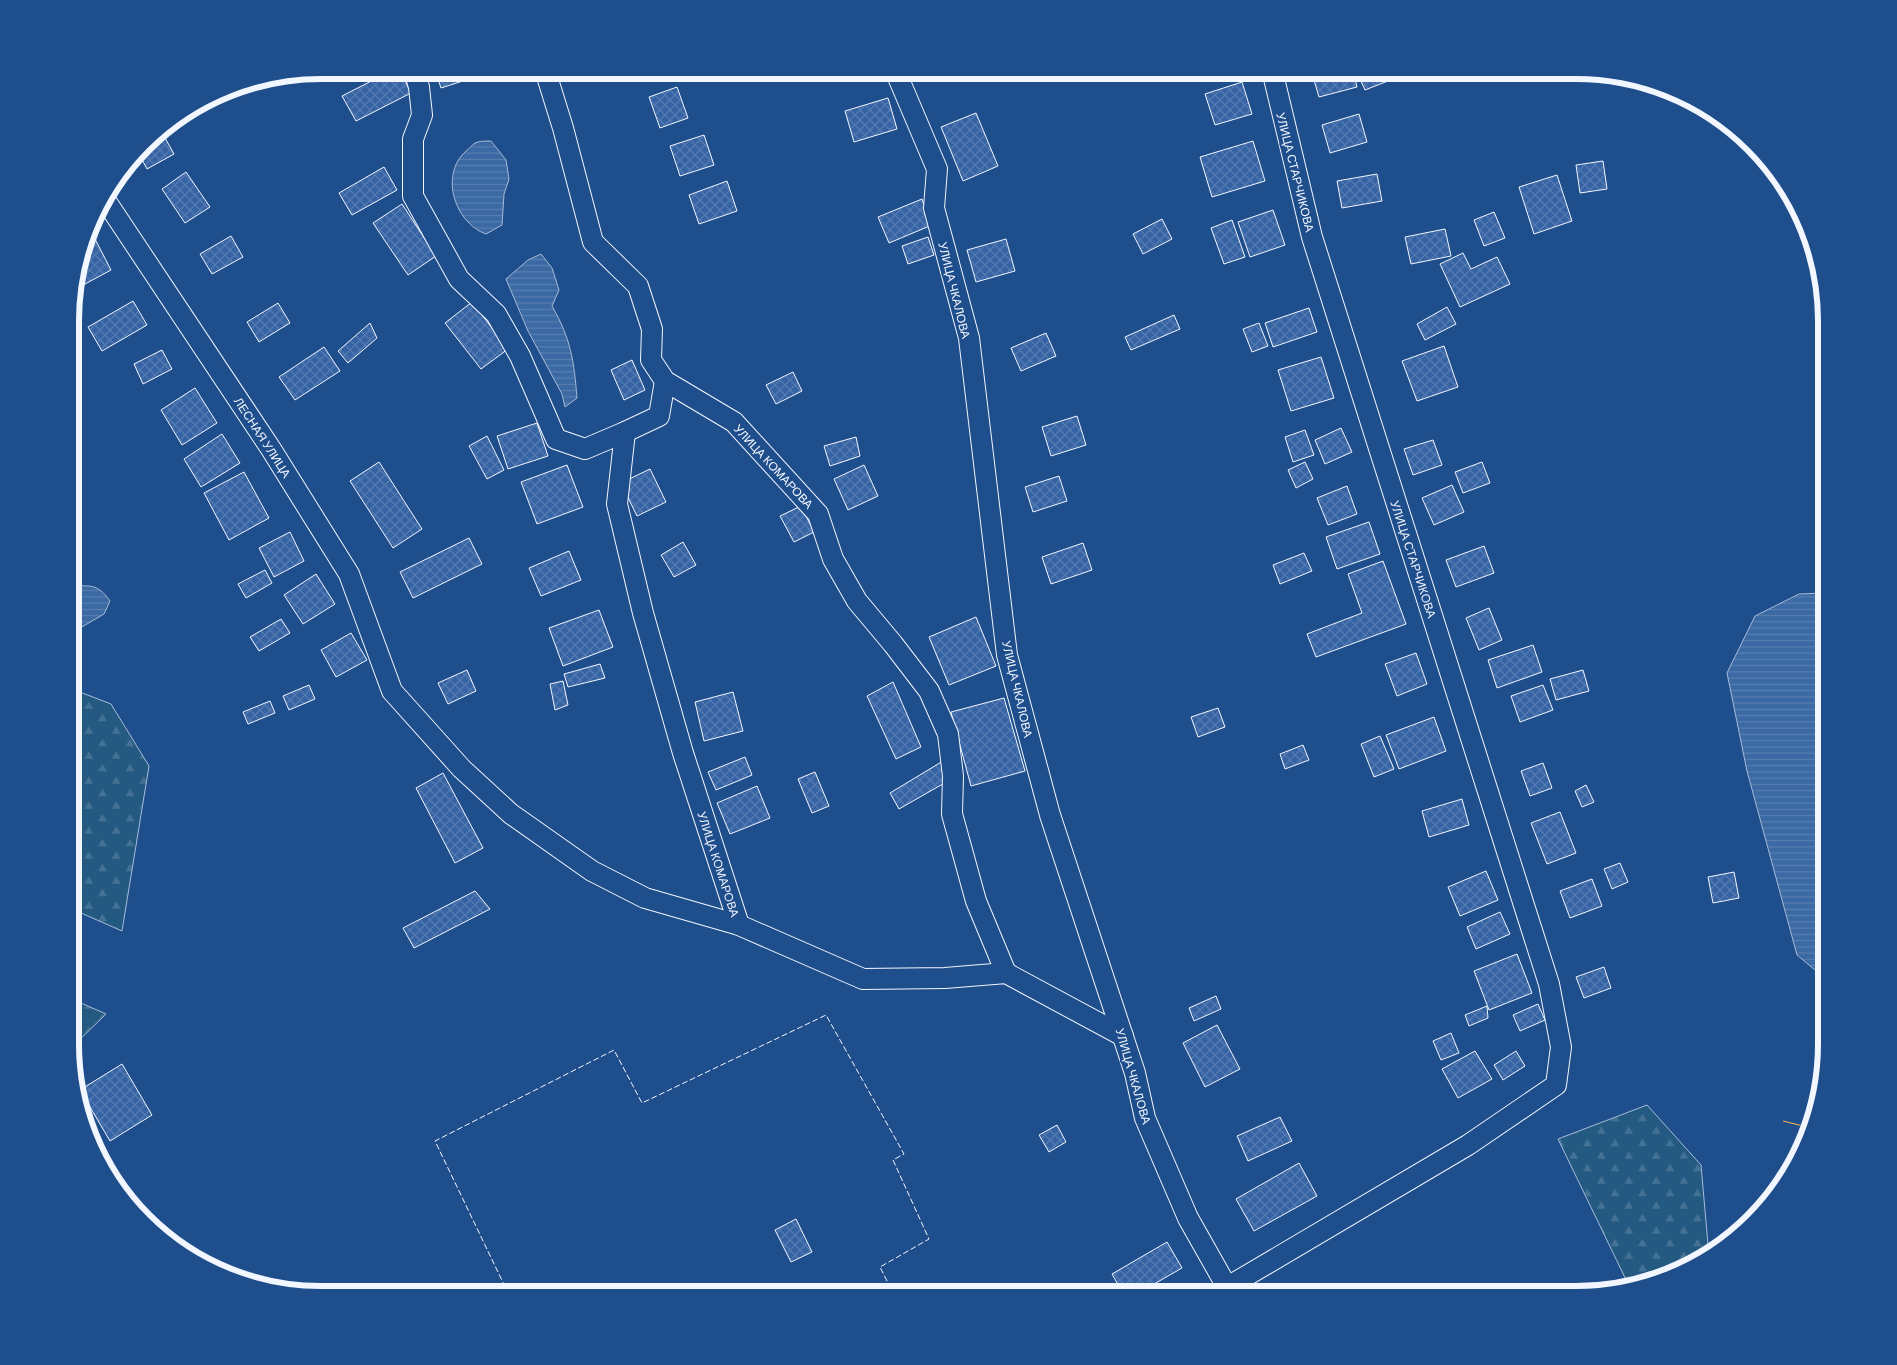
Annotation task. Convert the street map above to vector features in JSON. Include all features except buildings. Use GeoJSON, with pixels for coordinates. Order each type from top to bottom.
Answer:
{"type":"FeatureCollection","features":[{"type":"Feature","properties":{"kind":"street"},"geometry":{"type":"LineString","coordinates":[[417,79],[422,115],[413,140],[412,196],[460,279],[496,314],[520,356],[556,439],[585,449],[659,416],[665,381]]}},
{"type":"Feature","properties":{"kind":"street","name":"УЛИЦА КОМАРОВА"},"geometry":{"type":"LineString","coordinates":[[548,79],[564,128],[592,242],[638,286],[652,330],[651,360],[665,381],[734,422],[818,514],[833,559],[857,601],[929,691],[948,734],[953,776],[952,814],[976,901],[1006,973]]}},
{"type":"Feature","properties":{"kind":"street","name":"УЛИЦА ЧКАЛОВА"},"geometry":{"type":"LineString","coordinates":[[899,79],[937,169],[934,208],[969,338],[1007,655],[1050,816],[1135,1073],[1145,1118],[1219,1286]]}},
{"type":"Feature","properties":{"kind":"street","name":"УЛИЦА СТАРЧИКОВА"},"geometry":{"type":"LineString","coordinates":[[1229,1286],[1468,1145],[1556,1085],[1561,1047],[1549,984],[1312,237],[1274,79]]}},
{"type":"Feature","properties":{"kind":"street","name":"ЛЕСНАЯ УЛИЦА"},"geometry":{"type":"LineString","coordinates":[[108,205],[271,449],[349,574],[392,692],[462,770],[511,814],[592,871],[645,898],[739,925]]}},
{"type":"Feature","properties":{"kind":"street","name":"УЛИЦА КОМАРОВА"},"geometry":{"type":"LineString","coordinates":[[625,432],[617,504],[644,613],[683,753],[739,925]]}},
{"type":"Feature","properties":{"kind":"street"},"geometry":{"type":"LineString","coordinates":[[739,925],[863,979],[944,978],[1006,973],[1123,1036]]}},
{"type":"Feature","properties":{"kind":"green space"},"geometry":{"type":"Polygon","coordinates":[[[79,692],[111,704],[149,766],[122,931],[79,912],[79,692]]]}},
{"type":"Feature","properties":{"kind":"green space"},"geometry":{"type":"Polygon","coordinates":[[[79,1002],[106,1014],[79,1040],[79,1002]]]}},
{"type":"Feature","properties":{"kind":"green space"},"geometry":{"type":"Polygon","coordinates":[[[1647,1105],[1701,1165],[1708,1248],[1669,1268],[1627,1281],[1558,1139],[1647,1105]]]}},
{"type":"Feature","properties":{"kind":"shaded area"},"geometry":{"type":"Polygon","coordinates":[[[491,141],[506,160],[509,179],[504,194],[502,225],[486,234],[466,220],[454,197],[452,185],[453,173],[458,161],[466,151],[477,142],[491,141]]]}},
{"type":"Feature","properties":{"kind":"shaded area"},"geometry":{"type":"Polygon","coordinates":[[[541,254],[552,268],[559,290],[552,306],[564,329],[573,361],[577,398],[565,407],[562,394],[528,331],[506,279],[528,260],[541,254]]]}},
{"type":"Feature","properties":{"kind":"shaded area"},"geometry":{"type":"Polygon","coordinates":[[[79,586],[96,588],[103,593],[110,601],[104,614],[79,629],[79,586]]]}},
{"type":"Feature","properties":{"kind":"shaded area"},"geometry":{"type":"Polygon","coordinates":[[[1818,593],[1818,972],[1797,955],[1747,771],[1727,673],[1755,616],[1799,594],[1818,593]]]}},
{"type":"Feature","properties":{"kind":"fence"},"geometry":{"type":"LineString","coordinates":[[505,1286],[435,1141],[614,1050],[642,1103],[826,1015],[904,1154],[893,1160],[929,1239],[880,1267],[890,1286]]}},
{"type":"Feature","properties":{"kind":"power"},"geometry":{"type":"LineString","coordinates":[[1783,1121],[1804,1126]]}}]}
